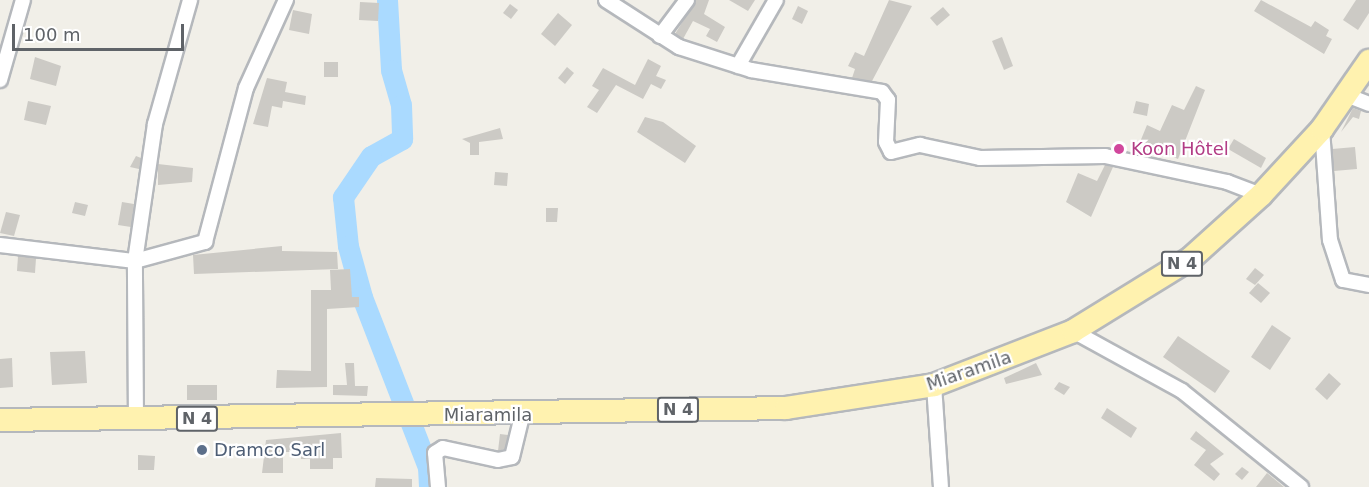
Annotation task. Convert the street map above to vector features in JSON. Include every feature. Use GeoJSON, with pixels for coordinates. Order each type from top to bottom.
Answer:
{"type":"FeatureCollection","features":[{"type":"Feature","properties":{"kind":"main road","name":"Miaramila"},"geometry":{"type":"LineString","coordinates":[[136,421],[395,415],[522,416],[786,408],[934,386],[1073,331],[1190,259],[1261,195],[1322,129],[1369,61]]}},
{"type":"Feature","properties":{"kind":"main road","name":"N 4"},"geometry":{"type":"LineString","coordinates":[[0,420],[136,421]]}},
{"type":"Feature","properties":{"kind":"street"},"geometry":{"type":"LineString","coordinates":[[0,80],[23,0]]}},
{"type":"Feature","properties":{"kind":"street"},"geometry":{"type":"LineString","coordinates":[[136,421],[135,261],[155,124],[190,0]]}},
{"type":"Feature","properties":{"kind":"street"},"geometry":{"type":"LineString","coordinates":[[0,245],[135,261],[205,242],[212,234],[246,88],[261,45],[286,0]]}},
{"type":"Feature","properties":{"kind":"street"},"geometry":{"type":"LineString","coordinates":[[606,0],[660,36],[738,66],[882,92],[888,100],[886,142],[891,152],[920,145],[980,158],[1105,156],[1227,182],[1261,195]]}},
{"type":"Feature","properties":{"kind":"street"},"geometry":{"type":"LineString","coordinates":[[660,36],[687,0]]}},
{"type":"Feature","properties":{"kind":"street"},"geometry":{"type":"LineString","coordinates":[[738,66],[776,0]]}},
{"type":"Feature","properties":{"kind":"street"},"geometry":{"type":"LineString","coordinates":[[1346,94],[1369,104]]}},
{"type":"Feature","properties":{"kind":"street"},"geometry":{"type":"LineString","coordinates":[[1322,129],[1330,240],[1344,280],[1369,285]]}},
{"type":"Feature","properties":{"kind":"street"},"geometry":{"type":"LineString","coordinates":[[1073,331],[1182,391],[1301,487]]}},
{"type":"Feature","properties":{"kind":"street"},"geometry":{"type":"LineString","coordinates":[[934,386],[941,487]]}},
{"type":"Feature","properties":{"kind":"street"},"geometry":{"type":"LineString","coordinates":[[438,487],[435,453],[443,448],[498,460],[512,457],[522,416]]}},
{"type":"Feature","properties":{"kind":"building"},"geometry":{"type":"Polygon","coordinates":[[[696,0],[709,0],[704,14],[725,27],[717,42],[706,36],[710,29],[693,21],[683,39],[675,34],[696,0]]]}},
{"type":"Feature","properties":{"kind":"building"},"geometry":{"type":"Polygon","coordinates":[[[729,0],[755,0],[748,11],[729,0]]]}},
{"type":"Feature","properties":{"kind":"building"},"geometry":{"type":"Polygon","coordinates":[[[889,0],[912,6],[872,81],[852,78],[855,69],[848,66],[855,52],[864,56],[889,0]]]}},
{"type":"Feature","properties":{"kind":"building"},"geometry":{"type":"Polygon","coordinates":[[[1261,0],[1311,27],[1315,21],[1329,30],[1326,36],[1332,39],[1324,54],[1254,11],[1261,0]]]}},
{"type":"Feature","properties":{"kind":"building"},"geometry":{"type":"Polygon","coordinates":[[[1356,0],[1369,0],[1369,13],[1358,30],[1343,20],[1356,0]]]}},
{"type":"Feature","properties":{"kind":"building"},"geometry":{"type":"Polygon","coordinates":[[[360,2],[379,3],[378,21],[359,20],[360,2]]]}},
{"type":"Feature","properties":{"kind":"building"},"geometry":{"type":"Polygon","coordinates":[[[510,4],[518,10],[511,19],[503,13],[510,4]]]}},
{"type":"Feature","properties":{"kind":"building"},"geometry":{"type":"Polygon","coordinates":[[[798,6],[808,11],[802,24],[792,19],[798,6]]]}},
{"type":"Feature","properties":{"kind":"building"},"geometry":{"type":"Polygon","coordinates":[[[943,7],[950,15],[937,26],[930,18],[943,7]]]}},
{"type":"Feature","properties":{"kind":"building"},"geometry":{"type":"Polygon","coordinates":[[[293,10],[312,14],[309,34],[289,30],[293,10]]]}},
{"type":"Feature","properties":{"kind":"building"},"geometry":{"type":"Polygon","coordinates":[[[558,13],[572,25],[555,46],[541,34],[558,13]]]}},
{"type":"Feature","properties":{"kind":"building"},"geometry":{"type":"Polygon","coordinates":[[[1002,37],[1013,66],[1004,70],[992,41],[1002,37]]]}},
{"type":"Feature","properties":{"kind":"building"},"geometry":{"type":"Polygon","coordinates":[[[35,57],[61,66],[56,86],[30,79],[35,57]]]}},
{"type":"Feature","properties":{"kind":"building"},"geometry":{"type":"Polygon","coordinates":[[[648,59],[661,66],[656,76],[666,80],[661,89],[651,84],[643,99],[616,85],[597,113],[587,107],[599,90],[592,86],[603,68],[635,85],[648,59]]]}},
{"type":"Feature","properties":{"kind":"building"},"geometry":{"type":"Polygon","coordinates":[[[324,62],[338,62],[338,77],[324,77],[324,62]]]}},
{"type":"Feature","properties":{"kind":"building"},"geometry":{"type":"Polygon","coordinates":[[[567,67],[574,73],[565,84],[558,78],[567,67]]]}},
{"type":"Feature","properties":{"kind":"building"},"geometry":{"type":"Polygon","coordinates":[[[267,78],[287,82],[285,92],[306,96],[305,105],[283,101],[282,108],[272,106],[268,127],[253,124],[267,78]]]}},
{"type":"Feature","properties":{"kind":"building"},"geometry":{"type":"Polygon","coordinates":[[[1196,86],[1205,90],[1178,159],[1140,142],[1147,125],[1160,131],[1172,105],[1184,110],[1196,86]]]}},
{"type":"Feature","properties":{"kind":"building"},"geometry":{"type":"Polygon","coordinates":[[[28,101],[51,106],[46,125],[24,120],[28,101]]]}},
{"type":"Feature","properties":{"kind":"building"},"geometry":{"type":"Polygon","coordinates":[[[1136,101],[1149,104],[1147,116],[1133,113],[1136,101]]]}},
{"type":"Feature","properties":{"kind":"building"},"geometry":{"type":"Polygon","coordinates":[[[1353,108],[1361,111],[1359,119],[1353,117],[1341,132],[1353,108]]]}},
{"type":"Feature","properties":{"kind":"building"},"geometry":{"type":"Polygon","coordinates":[[[645,117],[663,122],[696,146],[685,163],[637,132],[645,117]]]}},
{"type":"Feature","properties":{"kind":"building"},"geometry":{"type":"Polygon","coordinates":[[[500,128],[503,139],[479,142],[479,155],[470,155],[470,143],[462,139],[500,128]]]}},
{"type":"Feature","properties":{"kind":"building"},"geometry":{"type":"Polygon","coordinates":[[[1234,139],[1266,158],[1261,168],[1228,149],[1234,139]]]}},
{"type":"Feature","properties":{"kind":"building"},"geometry":{"type":"Polygon","coordinates":[[[1355,147],[1357,169],[1334,171],[1332,149],[1355,147]]]}},
{"type":"Feature","properties":{"kind":"building"},"geometry":{"type":"Polygon","coordinates":[[[136,156],[141,158],[139,169],[130,167],[136,156]]]}},
{"type":"Feature","properties":{"kind":"building"},"geometry":{"type":"Polygon","coordinates":[[[158,164],[193,168],[192,182],[158,185],[158,164]]]}},
{"type":"Feature","properties":{"kind":"building"},"geometry":{"type":"Polygon","coordinates":[[[1105,165],[1113,167],[1091,217],[1066,202],[1078,173],[1097,181],[1105,165]]]}},
{"type":"Feature","properties":{"kind":"building"},"geometry":{"type":"Polygon","coordinates":[[[495,172],[508,173],[507,186],[494,185],[495,172]]]}},
{"type":"Feature","properties":{"kind":"building"},"geometry":{"type":"Polygon","coordinates":[[[75,202],[88,205],[85,216],[72,213],[75,202]]]}},
{"type":"Feature","properties":{"kind":"building"},"geometry":{"type":"Polygon","coordinates":[[[122,202],[134,204],[131,227],[118,225],[122,202]]]}},
{"type":"Feature","properties":{"kind":"building"},"geometry":{"type":"Polygon","coordinates":[[[546,208],[558,208],[557,222],[546,222],[546,208]]]}},
{"type":"Feature","properties":{"kind":"building"},"geometry":{"type":"Polygon","coordinates":[[[6,212],[20,215],[14,236],[0,233],[6,212]]]}},
{"type":"Feature","properties":{"kind":"building"},"geometry":{"type":"Polygon","coordinates":[[[282,246],[282,251],[337,252],[338,269],[194,274],[193,255],[282,246]]]}},
{"type":"Feature","properties":{"kind":"building"},"geometry":{"type":"Polygon","coordinates":[[[18,256],[36,258],[35,273],[17,271],[18,256]]]}},
{"type":"Feature","properties":{"kind":"building"},"geometry":{"type":"Polygon","coordinates":[[[1255,268],[1264,275],[1255,285],[1246,279],[1255,268]]]}},
{"type":"Feature","properties":{"kind":"building"},"geometry":{"type":"Polygon","coordinates":[[[350,269],[352,297],[359,297],[359,307],[327,309],[327,387],[276,388],[277,370],[311,371],[311,290],[331,290],[330,270],[350,269]]]}},
{"type":"Feature","properties":{"kind":"building"},"geometry":{"type":"Polygon","coordinates":[[[1258,283],[1270,293],[1261,303],[1249,293],[1258,283]]]}},
{"type":"Feature","properties":{"kind":"building"},"geometry":{"type":"Polygon","coordinates":[[[1272,325],[1291,338],[1270,370],[1251,357],[1272,325]]]}},
{"type":"Feature","properties":{"kind":"building"},"geometry":{"type":"Polygon","coordinates":[[[1178,336],[1230,371],[1215,393],[1163,357],[1178,336]]]}},
{"type":"Feature","properties":{"kind":"building"},"geometry":{"type":"Polygon","coordinates":[[[85,351],[87,383],[52,385],[50,352],[85,351]]]}},
{"type":"Feature","properties":{"kind":"building"},"geometry":{"type":"Polygon","coordinates":[[[12,358],[13,387],[0,388],[0,359],[12,358]]]}},
{"type":"Feature","properties":{"kind":"building"},"geometry":{"type":"Polygon","coordinates":[[[345,363],[354,363],[355,386],[368,386],[367,396],[333,395],[333,385],[347,385],[345,363]]]}},
{"type":"Feature","properties":{"kind":"building"},"geometry":{"type":"Polygon","coordinates":[[[1036,363],[1042,375],[1006,384],[1004,378],[1036,363]]]}},
{"type":"Feature","properties":{"kind":"building"},"geometry":{"type":"Polygon","coordinates":[[[1329,373],[1341,384],[1327,400],[1315,389],[1329,373]]]}},
{"type":"Feature","properties":{"kind":"building"},"geometry":{"type":"Polygon","coordinates":[[[1059,382],[1070,387],[1064,395],[1054,389],[1059,382]]]}},
{"type":"Feature","properties":{"kind":"building"},"geometry":{"type":"Polygon","coordinates":[[[187,385],[217,385],[217,400],[187,400],[187,385]]]}},
{"type":"Feature","properties":{"kind":"building"},"geometry":{"type":"Polygon","coordinates":[[[1107,408],[1137,428],[1131,438],[1101,418],[1107,408]]]}},
{"type":"Feature","properties":{"kind":"building"},"geometry":{"type":"Polygon","coordinates":[[[1196,431],[1224,454],[1210,464],[1220,474],[1214,481],[1194,465],[1206,450],[1190,439],[1196,431]]]}},
{"type":"Feature","properties":{"kind":"building"},"geometry":{"type":"Polygon","coordinates":[[[341,433],[342,458],[333,458],[333,469],[310,469],[310,459],[301,459],[301,452],[283,452],[283,473],[262,473],[266,440],[341,433]]]}},
{"type":"Feature","properties":{"kind":"building"},"geometry":{"type":"Polygon","coordinates":[[[500,434],[508,435],[505,449],[498,451],[500,434]]]}},
{"type":"Feature","properties":{"kind":"building"},"geometry":{"type":"Polygon","coordinates":[[[138,455],[155,456],[154,470],[138,470],[138,455]]]}},
{"type":"Feature","properties":{"kind":"building"},"geometry":{"type":"Polygon","coordinates":[[[1242,467],[1249,472],[1242,480],[1235,474],[1242,467]]]}},
{"type":"Feature","properties":{"kind":"building"},"geometry":{"type":"Polygon","coordinates":[[[1267,473],[1284,487],[1256,487],[1267,473]]]}},
{"type":"Feature","properties":{"kind":"building"},"geometry":{"type":"Polygon","coordinates":[[[376,478],[412,479],[412,487],[375,487],[376,478]]]}},
{"type":"Feature","properties":{"kind":"waterway"},"geometry":{"type":"LineString","coordinates":[[387,0],[391,70],[401,105],[402,139],[371,156],[343,197],[348,246],[362,297],[428,467],[429,487]]}},
{"type":"Feature","properties":{"kind":"place","name":"Koon Hôtel"},"geometry":{"type":"Point","coordinates":[1119,149]}},
{"type":"Feature","properties":{"kind":"place","name":"Dramco Sarl"},"geometry":{"type":"Point","coordinates":[202,450]}}]}
